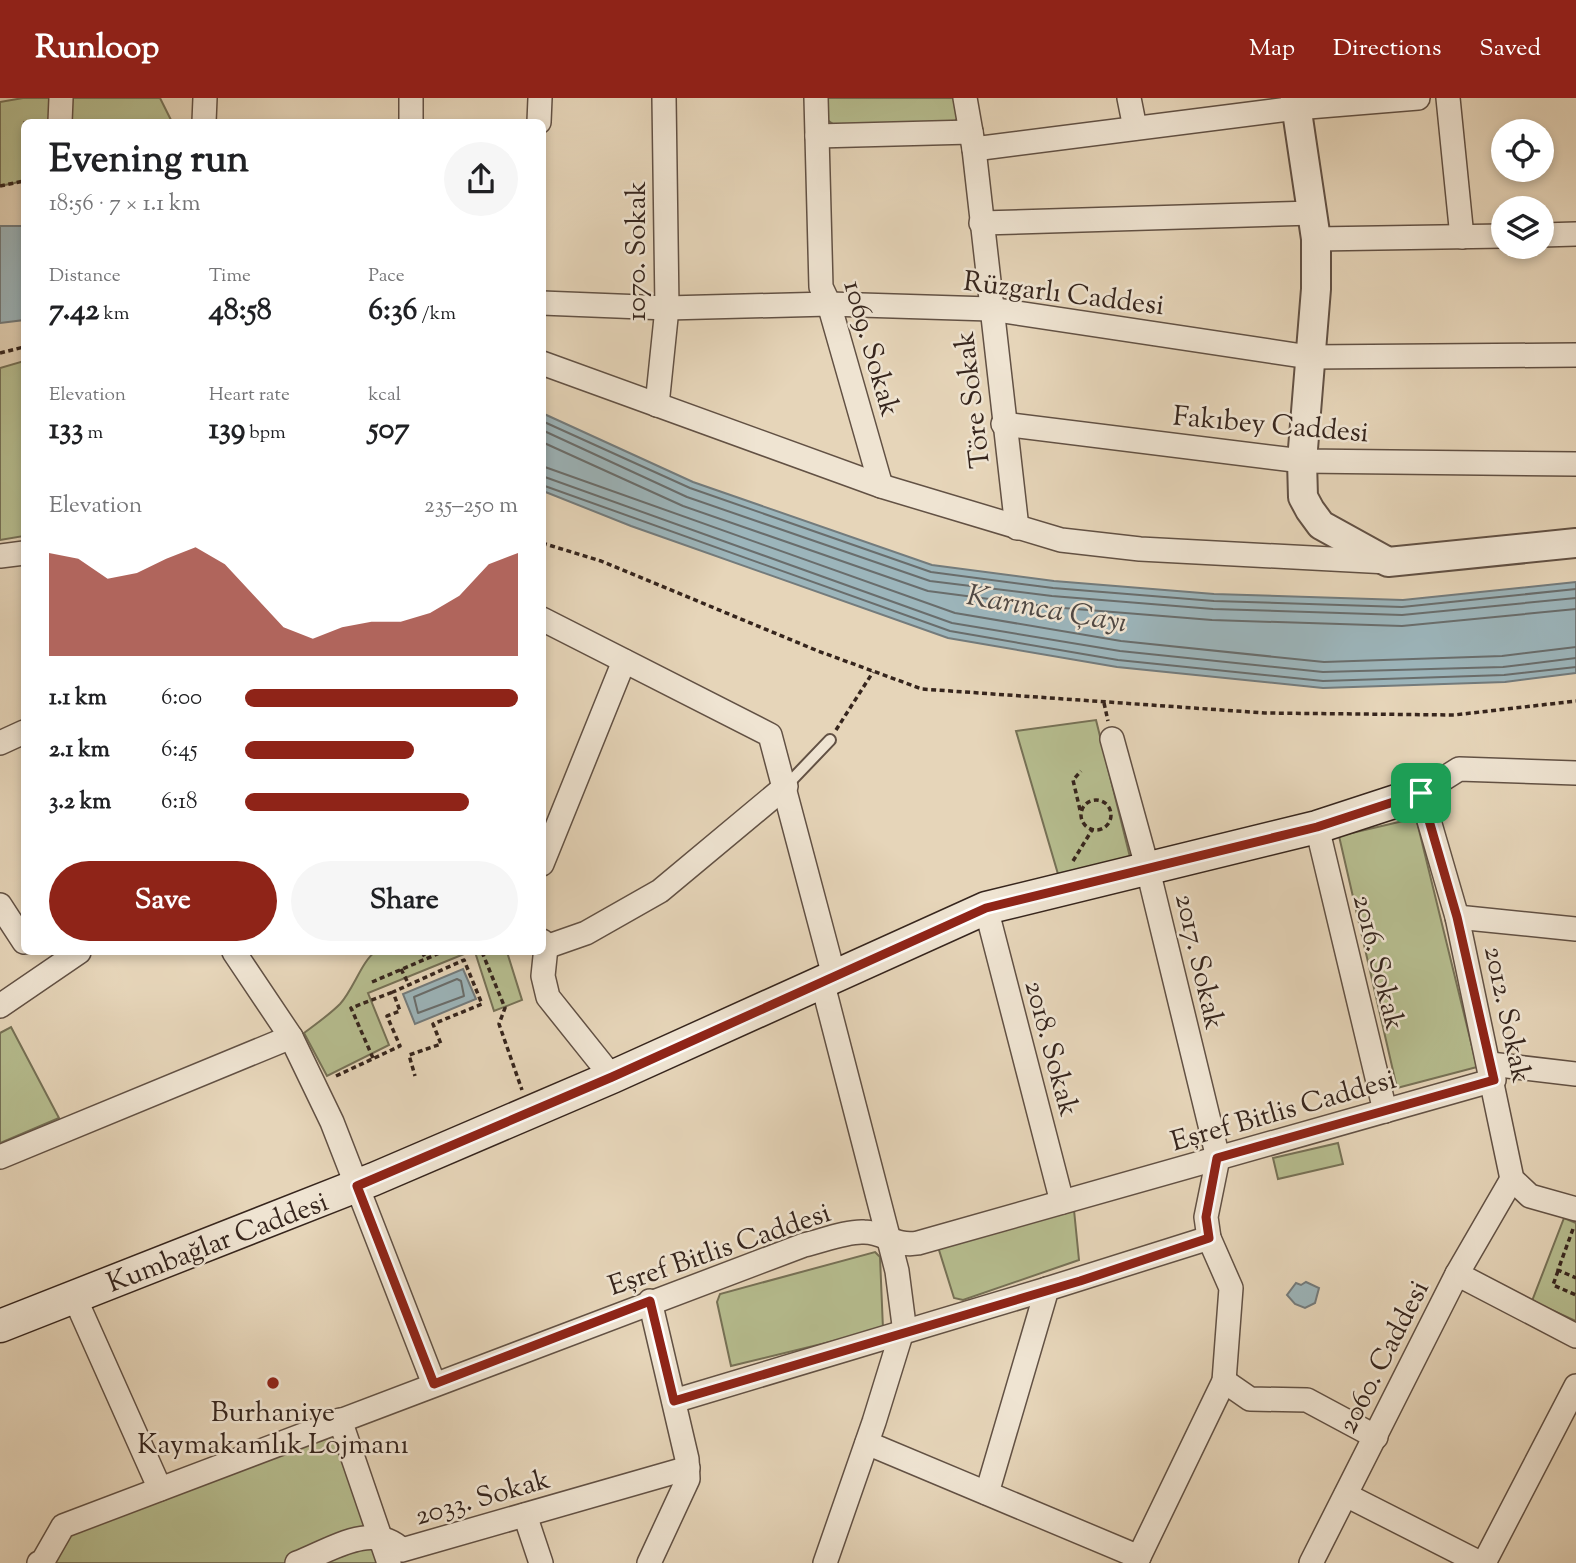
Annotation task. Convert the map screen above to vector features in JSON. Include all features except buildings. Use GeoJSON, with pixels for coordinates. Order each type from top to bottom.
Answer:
{"type":"FeatureCollection","features":[{"type":"Feature","properties":{"kind":"main road","name":"Kumbağlar Caddesi"},"geometry":{"type":"LineString","coordinates":[[0,1326],[357,1186],[612,1077],[986,908],[1317,827],[1421,793]]}},
{"type":"Feature","properties":{"kind":"street"},"geometry":{"type":"LineString","coordinates":[[60,119],[61,98]]}},
{"type":"Feature","properties":{"kind":"street"},"geometry":{"type":"LineString","coordinates":[[204,119],[205,98]]}},
{"type":"Feature","properties":{"kind":"street"},"geometry":{"type":"LineString","coordinates":[[411,98],[411,119]]}},
{"type":"Feature","properties":{"kind":"street"},"geometry":{"type":"LineString","coordinates":[[539,119],[540,98]]}},
{"type":"Feature","properties":{"kind":"street","name":"1070. Sokak"},"geometry":{"type":"LineString","coordinates":[[657,405],[667,308],[664,98]]}},
{"type":"Feature","properties":{"kind":"street","name":"1069. Sokak"},"geometry":{"type":"LineString","coordinates":[[816,98],[821,287],[829,304],[881,486]]}},
{"type":"Feature","properties":{"kind":"street","name":"Töre Sokak"},"geometry":{"type":"LineString","coordinates":[[965,98],[973,141],[1003,424],[1017,528]]}},
{"type":"Feature","properties":{"kind":"street"},"geometry":{"type":"LineString","coordinates":[[1129,98],[1135,128]]}},
{"type":"Feature","properties":{"kind":"street"},"geometry":{"type":"LineString","coordinates":[[817,136],[973,141],[1135,128],[1295,103],[1418,98]]}},
{"type":"Feature","properties":{"kind":"street"},"geometry":{"type":"LineString","coordinates":[[1448,98],[1462,237]]}},
{"type":"Feature","properties":{"kind":"street"},"geometry":{"type":"LineString","coordinates":[[1295,103],[1315,226],[1316,289],[1302,461],[1303,497],[1321,525],[1388,562]]}},
{"type":"Feature","properties":{"kind":"street"},"geometry":{"type":"LineString","coordinates":[[981,223],[1315,226],[1462,237],[1491,236]]}},
{"type":"Feature","properties":{"kind":"street"},"geometry":{"type":"LineString","coordinates":[[1554,235],[1576,234]]}},
{"type":"Feature","properties":{"kind":"street","name":"Rüzgarlı Caddesi"},"geometry":{"type":"LineString","coordinates":[[546,303],[667,308],[829,304],[990,309],[1309,357],[1576,355]]}},
{"type":"Feature","properties":{"kind":"street"},"geometry":{"type":"LineString","coordinates":[[546,364],[881,486],[1062,540],[1140,549],[1388,562],[1576,543]]}},
{"type":"Feature","properties":{"kind":"street","name":"Fakıbey Caddesi"},"geometry":{"type":"LineString","coordinates":[[1003,424],[1302,461],[1576,464]]}},
{"type":"Feature","properties":{"kind":"street"},"geometry":{"type":"LineString","coordinates":[[546,621],[770,735],[786,786],[828,979],[897,1271],[904,1325],[825,1563]]}},
{"type":"Feature","properties":{"kind":"street"},"geometry":{"type":"LineString","coordinates":[[546,854],[624,661]]}},
{"type":"Feature","properties":{"kind":"street"},"geometry":{"type":"LineString","coordinates":[[0,743],[21,733]]}},
{"type":"Feature","properties":{"kind":"street","name":"2017. Sokak"},"geometry":{"type":"LineString","coordinates":[[1112,739],[1149,870],[1217,1158]]}},
{"type":"Feature","properties":{"kind":"street","name":"Kumbağlar Caddesi"},"geometry":{"type":"LineString","coordinates":[[1421,793],[1458,769],[1576,773]]}},
{"type":"Feature","properties":{"kind":"street"},"geometry":{"type":"LineString","coordinates":[[546,943],[586,933],[660,891],[786,786]]}},
{"type":"Feature","properties":{"kind":"street","name":"2012. Sokak"},"geometry":{"type":"LineString","coordinates":[[1421,793],[1457,917],[1492,1072],[1512,1180]]}},
{"type":"Feature","properties":{"kind":"street","name":"2016. Sokak"},"geometry":{"type":"LineString","coordinates":[[1317,827],[1385,1111]]}},
{"type":"Feature","properties":{"kind":"street"},"geometry":{"type":"LineString","coordinates":[[0,905],[21,937]]}},
{"type":"Feature","properties":{"kind":"street","name":"2018. Sokak"},"geometry":{"type":"LineString","coordinates":[[986,908],[1062,1202]]}},
{"type":"Feature","properties":{"kind":"street"},"geometry":{"type":"LineString","coordinates":[[1457,917],[1576,929]]}},
{"type":"Feature","properties":{"kind":"street"},"geometry":{"type":"LineString","coordinates":[[33,955],[45,973]]}},
{"type":"Feature","properties":{"kind":"street"},"geometry":{"type":"LineString","coordinates":[[0,1006],[74,955]]}},
{"type":"Feature","properties":{"kind":"street"},"geometry":{"type":"LineString","coordinates":[[236,955],[291,1037],[332,1122],[434,1384]]}},
{"type":"Feature","properties":{"kind":"street"},"geometry":{"type":"LineString","coordinates":[[544,955],[543,976],[548,997],[612,1077]]}},
{"type":"Feature","properties":{"kind":"street"},"geometry":{"type":"LineString","coordinates":[[0,1157],[291,1037]]}},
{"type":"Feature","properties":{"kind":"street"},"geometry":{"type":"LineString","coordinates":[[1492,1072],[1576,1074]]}},
{"type":"Feature","properties":{"kind":"street","name":"Eşref Bitlis Caddesi"},"geometry":{"type":"LineString","coordinates":[[42,1562],[63,1526],[650,1301],[804,1245],[863,1232],[880,1235],[904,1245],[918,1243],[1385,1111],[1492,1072]]}},
{"type":"Feature","properties":{"kind":"street"},"geometry":{"type":"LineString","coordinates":[[867,1443],[1137,1560],[1224,1381],[1231,1288],[1209,1238],[1206,1217],[1217,1158]]}},
{"type":"Feature","properties":{"kind":"street"},"geometry":{"type":"LineString","coordinates":[[1512,1180],[1530,1196],[1576,1209]]}},
{"type":"Feature","properties":{"kind":"street","name":"2060. Caddesi"},"geometry":{"type":"LineString","coordinates":[[1311,1563],[1457,1273],[1512,1180]]}},
{"type":"Feature","properties":{"kind":"street"},"geometry":{"type":"LineString","coordinates":[[674,1401],[901,1335],[1209,1238]]}},
{"type":"Feature","properties":{"kind":"street"},"geometry":{"type":"LineString","coordinates":[[1457,1273],[1576,1336]]}},
{"type":"Feature","properties":{"kind":"street"},"geometry":{"type":"LineString","coordinates":[[987,1493],[1047,1289]]}},
{"type":"Feature","properties":{"kind":"street"},"geometry":{"type":"LineString","coordinates":[[74,1296],[160,1489]]}},
{"type":"Feature","properties":{"kind":"street"},"geometry":{"type":"LineString","coordinates":[[649,1563],[688,1479],[674,1401],[650,1301]]}},
{"type":"Feature","properties":{"kind":"street"},"geometry":{"type":"LineString","coordinates":[[1224,1381],[1250,1399],[1307,1400],[1376,1437]]}},
{"type":"Feature","properties":{"kind":"street"},"geometry":{"type":"LineString","coordinates":[[1346,1494],[1482,1563],[1576,1386]]}},
{"type":"Feature","properties":{"kind":"street"},"geometry":{"type":"LineString","coordinates":[[340,1420],[388,1563]]}},
{"type":"Feature","properties":{"kind":"street","name":"2033. Sokak"},"geometry":{"type":"LineString","coordinates":[[297,1563],[369,1535],[379,1535],[402,1550],[688,1468]]}},
{"type":"Feature","properties":{"kind":"street"},"geometry":{"type":"LineString","coordinates":[[526,1515],[541,1563]]}},
{"type":"Feature","properties":{"kind":"lane"},"geometry":{"type":"LineString","coordinates":[[786,786],[830,740]]}},
{"type":"Feature","properties":{"kind":"path"},"geometry":{"type":"LineString","coordinates":[[0,186],[21,182]]}},
{"type":"Feature","properties":{"kind":"path"},"geometry":{"type":"LineString","coordinates":[[0,353],[21,348]]}},
{"type":"Feature","properties":{"kind":"path"},"geometry":{"type":"LineString","coordinates":[[546,544],[601,561],[873,673],[922,690],[1265,713],[1454,715],[1576,701]]}},
{"type":"Feature","properties":{"kind":"path"},"geometry":{"type":"LineString","coordinates":[[830,740],[873,673]]}},
{"type":"Feature","properties":{"kind":"path"},"geometry":{"type":"LineString","coordinates":[[1081,812],[1086,803],[1101,801],[1109,807],[1111,816],[1108,825],[1094,831],[1085,826],[1073,785],[1073,780],[1082,771]]}},
{"type":"Feature","properties":{"kind":"path"},"geometry":{"type":"LineString","coordinates":[[423,955],[425,959]]}},
{"type":"Feature","properties":{"kind":"path"},"geometry":{"type":"LineString","coordinates":[[372,982],[435,955]]}},
{"type":"Feature","properties":{"kind":"path"},"geometry":{"type":"LineString","coordinates":[[482,955],[505,1008],[499,1024],[531,1112]]}},
{"type":"Feature","properties":{"kind":"path"},"geometry":{"type":"LineString","coordinates":[[373,1058],[351,1008],[464,960],[482,1004],[433,1024],[440,1044],[408,1055],[415,1076]]}},
{"type":"Feature","properties":{"kind":"path"},"geometry":{"type":"LineString","coordinates":[[401,969],[409,985]]}},
{"type":"Feature","properties":{"kind":"path"},"geometry":{"type":"LineString","coordinates":[[336,1076],[400,1046],[387,1016],[400,1011],[393,992]]}},
{"type":"Feature","properties":{"kind":"path"},"geometry":{"type":"LineString","coordinates":[[1576,1225],[1553,1285],[1576,1295]]}},
{"type":"Feature","properties":{"kind":"path"},"geometry":{"type":"LineString","coordinates":[[1558,1270],[1576,1278]]}},
{"type":"Feature","properties":{"kind":"green space"},"geometry":{"type":"Polygon","coordinates":[[[23,98],[160,98],[170,119],[21,119],[21,182],[0,186],[0,102],[23,98]]]}},
{"type":"Feature","properties":{"kind":"green space"},"geometry":{"type":"Polygon","coordinates":[[[824,98],[958,98],[958,118],[950,126],[833,124],[826,119],[824,98]]]}},
{"type":"Feature","properties":{"kind":"green space"},"geometry":{"type":"Polygon","coordinates":[[[21,362],[21,536],[0,540],[0,368],[21,362]]]}},
{"type":"Feature","properties":{"kind":"green space"},"geometry":{"type":"Polygon","coordinates":[[[1096,720],[1130,857],[1058,874],[1016,731],[1096,720]]]}},
{"type":"Feature","properties":{"kind":"green space"},"geometry":{"type":"Polygon","coordinates":[[[1416,818],[1477,1067],[1397,1088],[1339,836],[1416,818]]]}},
{"type":"Feature","properties":{"kind":"green space"},"geometry":{"type":"Polygon","coordinates":[[[462,955],[368,993],[389,1045],[327,1076],[304,1033],[340,1004],[370,956],[462,955]]]}},
{"type":"Feature","properties":{"kind":"green space"},"geometry":{"type":"Polygon","coordinates":[[[476,955],[508,955],[522,1000],[494,1011],[476,955]]]}},
{"type":"Feature","properties":{"kind":"green space"},"geometry":{"type":"Polygon","coordinates":[[[11,1027],[59,1118],[0,1143],[0,1033],[11,1027]]]}},
{"type":"Feature","properties":{"kind":"green space"},"geometry":{"type":"Polygon","coordinates":[[[1338,1143],[1343,1164],[1278,1179],[1273,1158],[1338,1143]]]}},
{"type":"Feature","properties":{"kind":"green space"},"geometry":{"type":"Polygon","coordinates":[[[1074,1210],[1079,1260],[963,1300],[954,1298],[939,1250],[941,1245],[1074,1210]]]}},
{"type":"Feature","properties":{"kind":"green space"},"geometry":{"type":"Polygon","coordinates":[[[1564,1218],[1576,1223],[1576,1321],[1532,1301],[1564,1218]]]}},
{"type":"Feature","properties":{"kind":"green space"},"geometry":{"type":"Polygon","coordinates":[[[875,1252],[880,1257],[883,1329],[731,1366],[717,1302],[720,1294],[875,1252]]]}},
{"type":"Feature","properties":{"kind":"green space"},"geometry":{"type":"Polygon","coordinates":[[[340,1420],[389,1563],[39,1563],[63,1526],[340,1420]]]}},
{"type":"Feature","properties":{"kind":"water"},"geometry":{"type":"Polygon","coordinates":[[[0,226],[21,226],[21,320],[0,323],[0,226]]]}},
{"type":"Feature","properties":{"kind":"water","name":"Karınca Çayı"},"geometry":{"type":"Polygon","coordinates":[[[546,415],[693,482],[932,565],[1054,581],[1214,594],[1403,600],[1576,582],[1576,673],[1505,682],[1323,688],[1117,667],[948,638],[631,526],[546,492],[546,415]]]}},
{"type":"Feature","properties":{"kind":"water"},"geometry":{"type":"Polygon","coordinates":[[[463,969],[476,999],[415,1024],[403,994],[463,969]]]}},
{"type":"Feature","properties":{"kind":"water"},"geometry":{"type":"Polygon","coordinates":[[[1306,1282],[1319,1288],[1315,1303],[1305,1308],[1295,1304],[1287,1295],[1296,1283],[1301,1285],[1306,1282]]]}},
{"type":"Feature","properties":{"kind":"place","name":"Burhaniye Kaymakamlık Lojmanı"},"geometry":{"type":"Point","coordinates":[273,1383]}},
{"type":"Feature","properties":{"kind":"route"},"geometry":{"type":"LineString","coordinates":[[1421,793],[1457,917],[1494,1080],[1217,1158],[1206,1217],[1209,1238],[1080,1281],[674,1401],[650,1301],[434,1384],[357,1186],[612,1077],[986,908],[1317,827],[1421,793]]}}]}
